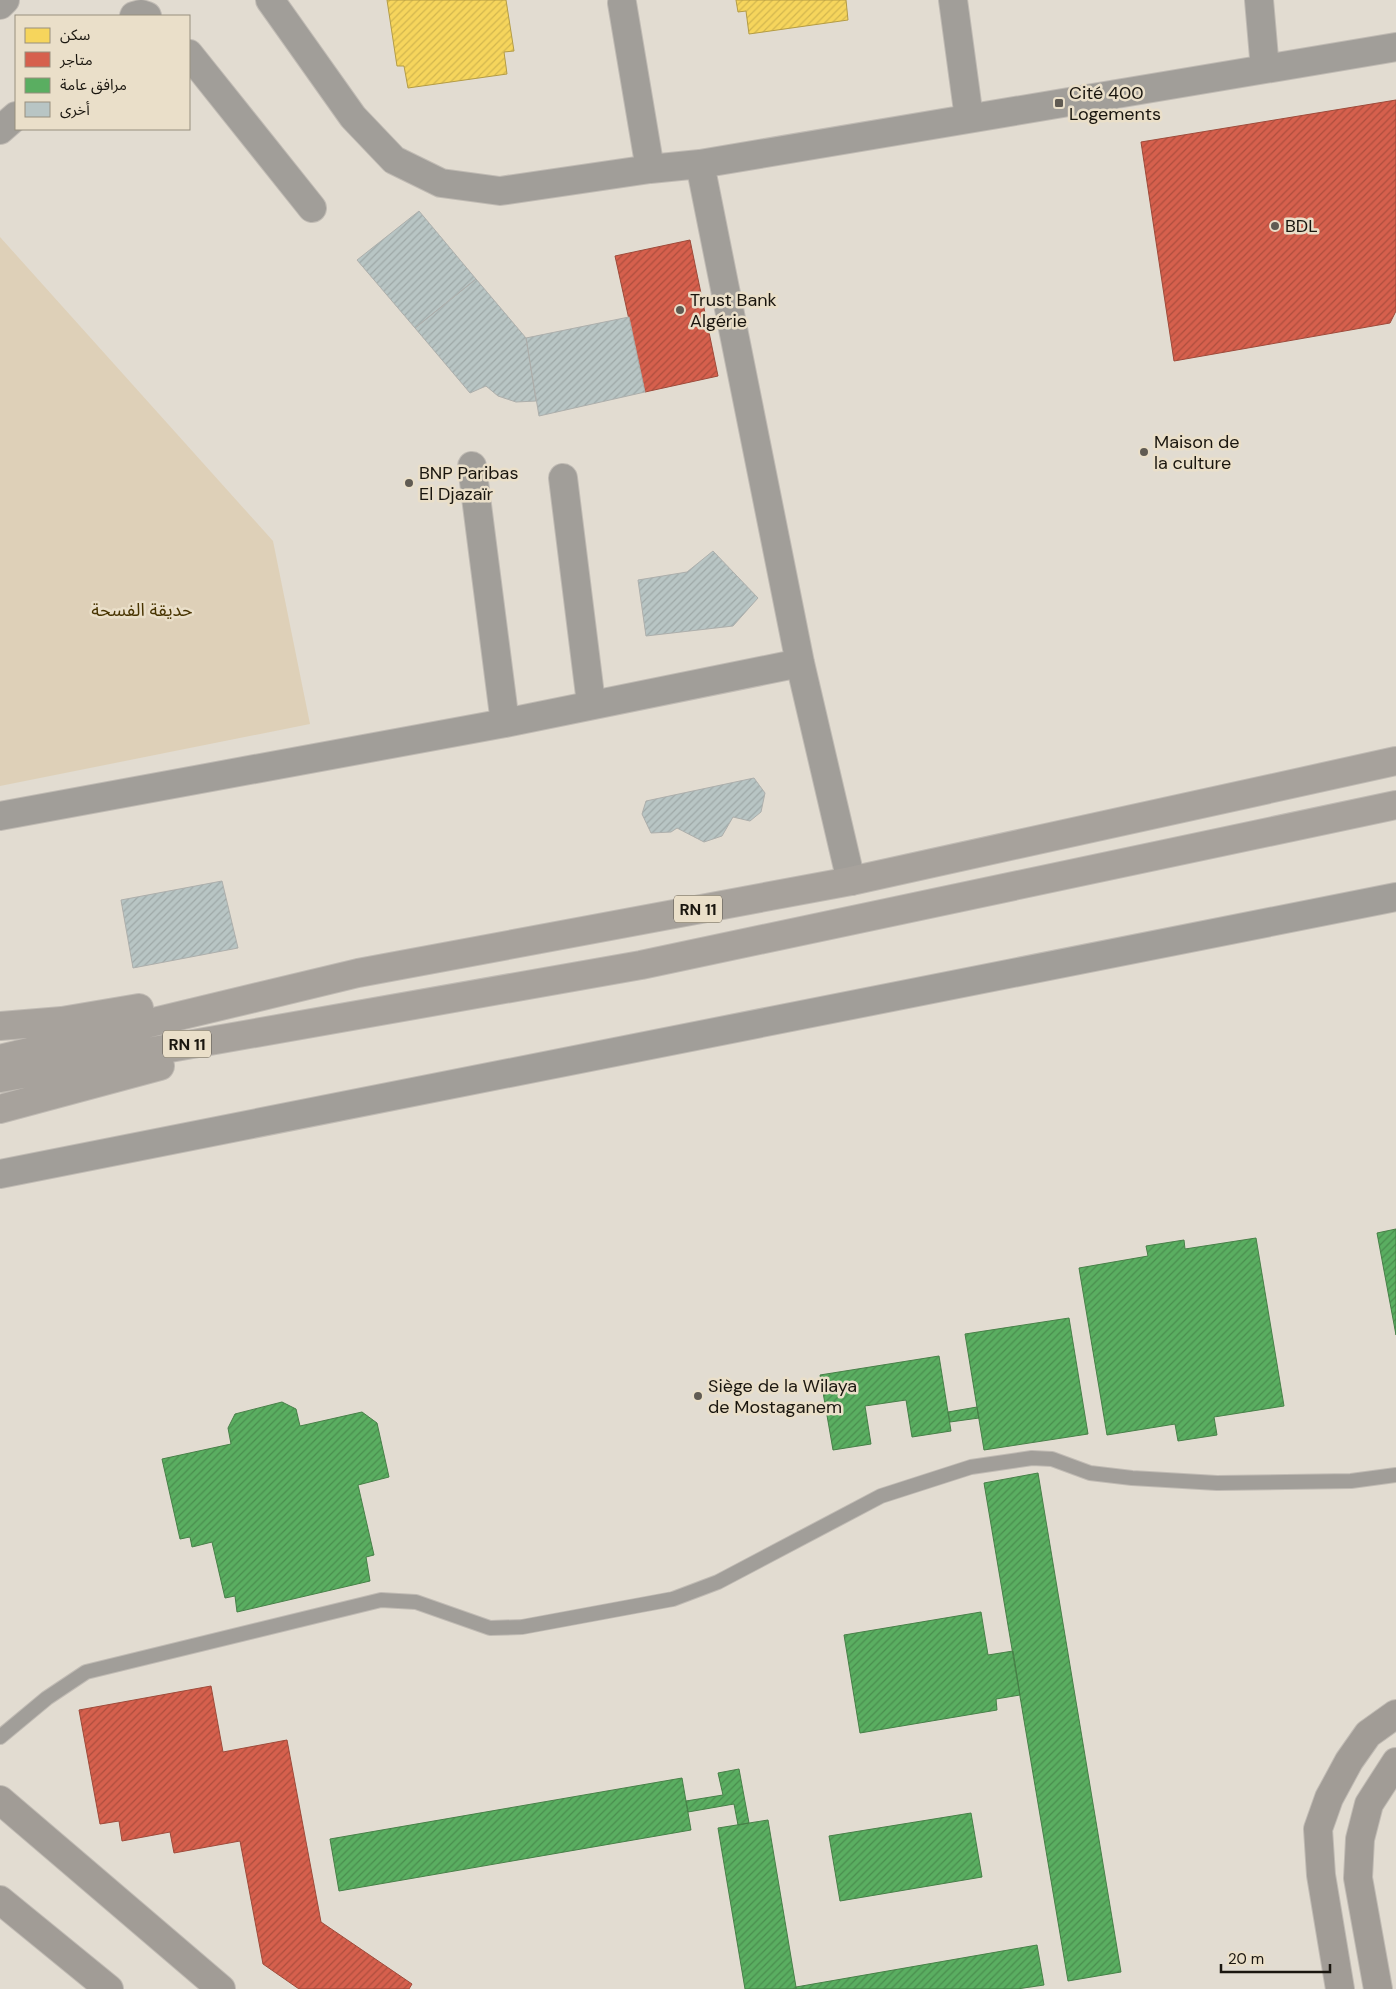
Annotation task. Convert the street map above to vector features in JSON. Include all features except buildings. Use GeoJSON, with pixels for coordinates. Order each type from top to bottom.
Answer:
{"type":"FeatureCollection","features":[{"type":"Feature","properties":{"kind":"highway","name":"RN 11"},"geometry":{"type":"LineString","coordinates":[[0,1059],[358,973],[851,880],[1396,761]]}},
{"type":"Feature","properties":{"kind":"highway","name":"RN 11"},"geometry":{"type":"LineString","coordinates":[[0,1078],[641,965],[1396,805]]}},
{"type":"Feature","properties":{"kind":"highway"},"geometry":{"type":"LineString","coordinates":[[0,1026],[62,1021],[358,973]]}},
{"type":"Feature","properties":{"kind":"highway"},"geometry":{"type":"LineString","coordinates":[[0,1109],[88,1084],[374,1011]]}},
{"type":"Feature","properties":{"kind":"main road"},"geometry":{"type":"LineString","coordinates":[[1340,1989],[1321,1875],[1318,1829],[1330,1798],[1349,1761],[1368,1734],[1396,1714]]}},
{"type":"Feature","properties":{"kind":"main road"},"geometry":{"type":"LineString","coordinates":[[1378,1989],[1358,1878],[1360,1839],[1369,1804],[1396,1762]]}},
{"type":"Feature","properties":{"kind":"main road"},"geometry":{"type":"LineString","coordinates":[[0,1800],[221,1989]]}},
{"type":"Feature","properties":{"kind":"main road"},"geometry":{"type":"LineString","coordinates":[[0,1900],[109,1989]]}},
{"type":"Feature","properties":{"kind":"street"},"geometry":{"type":"LineString","coordinates":[[0,5],[6,0]]}},
{"type":"Feature","properties":{"kind":"street"},"geometry":{"type":"LineString","coordinates":[[270,0],[353,118],[394,160],[441,183],[500,192],[650,169],[700,164],[1396,47]]}},
{"type":"Feature","properties":{"kind":"street"},"geometry":{"type":"LineString","coordinates":[[953,0],[969,118]]}},
{"type":"Feature","properties":{"kind":"street"},"geometry":{"type":"LineString","coordinates":[[1259,0],[1265,69]]}},
{"type":"Feature","properties":{"kind":"street"},"geometry":{"type":"LineString","coordinates":[[622,3],[650,169]]}},
{"type":"Feature","properties":{"kind":"street"},"geometry":{"type":"LineString","coordinates":[[190,55],[312,208]]}},
{"type":"Feature","properties":{"kind":"street"},"geometry":{"type":"LineString","coordinates":[[0,130],[15,117]]}},
{"type":"Feature","properties":{"kind":"street"},"geometry":{"type":"LineString","coordinates":[[700,164],[800,663],[851,880]]}},
{"type":"Feature","properties":{"kind":"street"},"geometry":{"type":"LineString","coordinates":[[472,466],[504,723]]}},
{"type":"Feature","properties":{"kind":"street"},"geometry":{"type":"LineString","coordinates":[[563,478],[591,704]]}},
{"type":"Feature","properties":{"kind":"street"},"geometry":{"type":"LineString","coordinates":[[0,816],[504,723],[800,663]]}},
{"type":"Feature","properties":{"kind":"street"},"geometry":{"type":"LineString","coordinates":[[0,1174],[1396,897]]}},
{"type":"Feature","properties":{"kind":"lane"},"geometry":{"type":"LineString","coordinates":[[0,1737],[47,1698],[86,1672],[381,1600],[416,1602],[490,1628],[522,1627],[673,1600],[718,1582],[881,1496],[971,1467],[1032,1458],[1052,1459],[1099,1474],[1217,1483],[1351,1481],[1396,1475]]}},
{"type":"Feature","properties":{"kind":"green space","name":"حديقة الفسحة"},"geometry":{"type":"Polygon","coordinates":[[[0,237],[273,541],[310,724],[0,786],[0,237]]]}},
{"type":"Feature","properties":{"kind":"place","name":"Cité 400 Logements"},"geometry":{"type":"Point","coordinates":[1059,103]}},
{"type":"Feature","properties":{"kind":"place","name":"BDL"},"geometry":{"type":"Point","coordinates":[1275,226]}},
{"type":"Feature","properties":{"kind":"place","name":"Trust Bank Algérie"},"geometry":{"type":"Point","coordinates":[680,310]}},
{"type":"Feature","properties":{"kind":"place","name":"Maison de la culture"},"geometry":{"type":"Point","coordinates":[1144,452]}},
{"type":"Feature","properties":{"kind":"place","name":"BNP Paribas El Djazaïr"},"geometry":{"type":"Point","coordinates":[409,483]}},
{"type":"Feature","properties":{"kind":"place","name":"Siège de la Wilaya de Mostaganem"},"geometry":{"type":"Point","coordinates":[698,1396]}}]}
